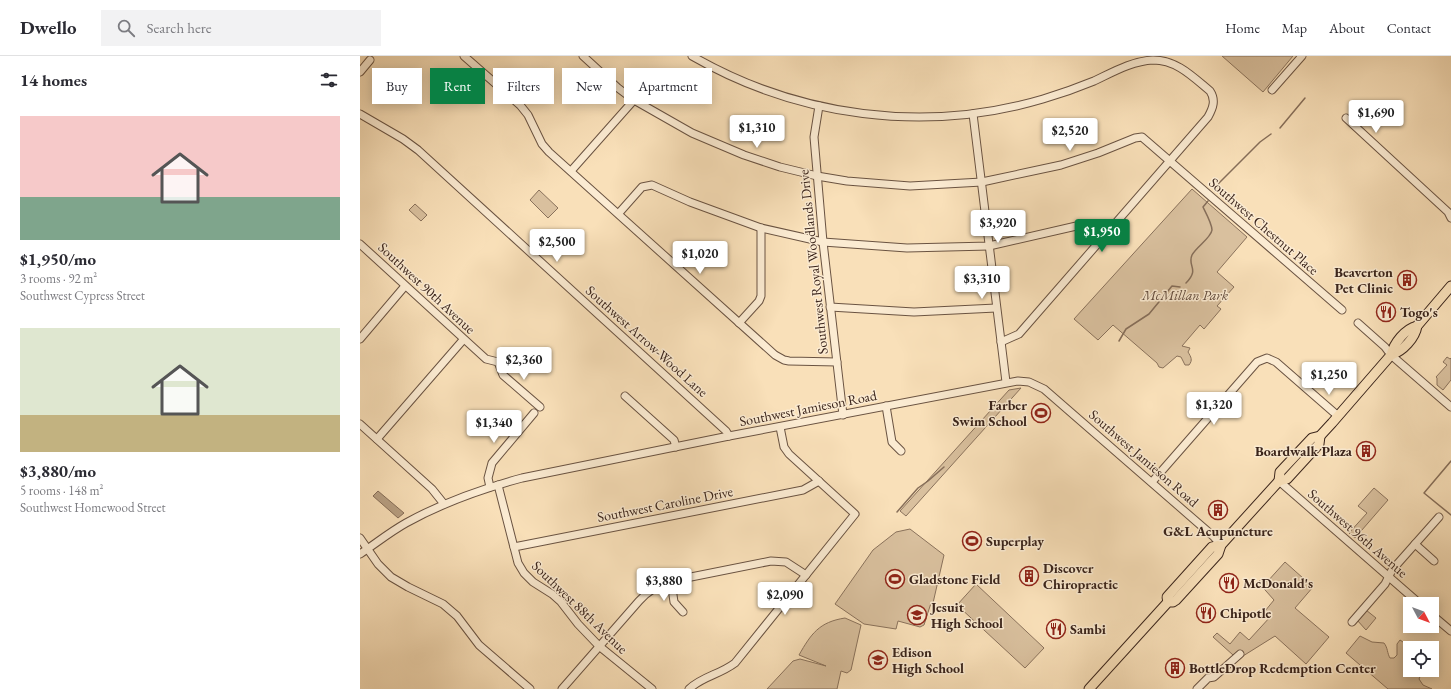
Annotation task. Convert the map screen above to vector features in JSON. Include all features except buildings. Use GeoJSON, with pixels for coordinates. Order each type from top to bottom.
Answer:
{"type":"FeatureCollection","features":[{"type":"Feature","properties":{"kind":"main road"},"geometry":{"type":"LineString","coordinates":[[1088,689],[1168,602],[1167,597],[1212,546],[1221,545],[1279,481],[1280,472],[1312,438],[1320,436],[1391,355],[1393,347],[1410,328],[1417,326],[1451,286]]}},
{"type":"Feature","properties":{"kind":"street"},"geometry":{"type":"LineString","coordinates":[[464,56],[520,105],[528,115],[542,144],[775,355],[784,360],[837,362]]}},
{"type":"Feature","properties":{"kind":"street","name":"Southwest Chestnut Place"},"geometry":{"type":"LineString","coordinates":[[583,56],[624,92]]}},
{"type":"Feature","properties":{"kind":"street"},"geometry":{"type":"LineString","coordinates":[[692,56],[752,86],[791,99],[848,112],[896,117],[935,118],[973,114],[1012,107],[1082,86],[1134,64],[1156,60],[1165,61],[1186,70],[1210,91],[1214,103],[1211,113],[1019,334],[1001,342]]}},
{"type":"Feature","properties":{"kind":"street"},"geometry":{"type":"LineString","coordinates":[[1272,90],[1302,56]]}},
{"type":"Feature","properties":{"kind":"street"},"geometry":{"type":"LineString","coordinates":[[360,72],[370,60]]}},
{"type":"Feature","properties":{"kind":"street"},"geometry":{"type":"LineString","coordinates":[[571,171],[630,104]]}},
{"type":"Feature","properties":{"kind":"street","name":"Southwest Chestnut Place"},"geometry":{"type":"LineString","coordinates":[[641,104],[692,133],[714,143],[780,167],[817,176],[847,181],[910,186],[982,182],[1061,165],[1098,153],[1138,137],[1145,138],[1285,260],[1311,285],[1342,310]]}},
{"type":"Feature","properties":{"kind":"street","name":"Southwest Royal Woodlands Drive"},"geometry":{"type":"LineString","coordinates":[[819,106],[814,132],[817,176],[830,307],[843,415]]}},
{"type":"Feature","properties":{"kind":"street","name":"Southwest Arrow-Wood Lane"},"geometry":{"type":"LineString","coordinates":[[360,114],[403,139],[418,150],[726,431],[729,436]]}},
{"type":"Feature","properties":{"kind":"street"},"geometry":{"type":"LineString","coordinates":[[973,114],[1006,382]]}},
{"type":"Feature","properties":{"kind":"street"},"geometry":{"type":"LineString","coordinates":[[1346,118],[1448,212],[1451,218]]}},
{"type":"Feature","properties":{"kind":"street"},"geometry":{"type":"LineString","coordinates":[[618,213],[642,187],[652,184],[690,202],[761,228],[823,242],[907,248],[989,246],[1085,224],[1092,225],[1105,236]]}},
{"type":"Feature","properties":{"kind":"street"},"geometry":{"type":"LineString","coordinates":[[739,323],[759,301],[761,296],[761,228]]}},
{"type":"Feature","properties":{"kind":"street","name":"Southwest 90th Avenue"},"geometry":{"type":"LineString","coordinates":[[360,244],[486,359],[498,362],[503,375],[540,407]]}},
{"type":"Feature","properties":{"kind":"street"},"geometry":{"type":"LineString","coordinates":[[360,339],[405,286]]}},
{"type":"Feature","properties":{"kind":"street"},"geometry":{"type":"LineString","coordinates":[[830,307],[914,312],[996,308]]}},
{"type":"Feature","properties":{"kind":"street"},"geometry":{"type":"LineString","coordinates":[[1358,323],[1385,347],[1391,355],[1451,408]]}},
{"type":"Feature","properties":{"kind":"street"},"geometry":{"type":"LineString","coordinates":[[377,439],[464,340]]}},
{"type":"Feature","properties":{"kind":"street"},"geometry":{"type":"LineString","coordinates":[[1152,482],[1257,362],[1268,358],[1276,362],[1338,416]]}},
{"type":"Feature","properties":{"kind":"street","name":"Southwest Jamieson Road"},"geometry":{"type":"LineString","coordinates":[[360,554],[405,524],[444,504],[498,484],[552,471],[1006,382],[1029,382],[1044,388],[1213,536],[1221,545]]}},
{"type":"Feature","properties":{"kind":"street"},"geometry":{"type":"LineString","coordinates":[[625,396],[674,440],[676,447]]}},
{"type":"Feature","properties":{"kind":"street"},"geometry":{"type":"LineString","coordinates":[[886,406],[892,442],[895,447],[901,451]]}},
{"type":"Feature","properties":{"kind":"street"},"geometry":{"type":"LineString","coordinates":[[490,487],[488,478],[492,463],[534,413]]}},
{"type":"Feature","properties":{"kind":"street"},"geometry":{"type":"LineString","coordinates":[[360,424],[432,489],[444,504]]}},
{"type":"Feature","properties":{"kind":"street"},"geometry":{"type":"LineString","coordinates":[[689,689],[702,678],[717,674],[735,663],[855,514],[789,454],[784,447],[780,427]]}},
{"type":"Feature","properties":{"kind":"street","name":"Southwest Caroline Drive"},"geometry":{"type":"LineString","coordinates":[[514,547],[802,490],[819,481]]}},
{"type":"Feature","properties":{"kind":"street","name":"Southwest 96th Avenue"},"geometry":{"type":"LineString","coordinates":[[1279,481],[1412,597]]}},
{"type":"Feature","properties":{"kind":"street","name":"Southwest 88th Avenue"},"geometry":{"type":"LineString","coordinates":[[498,484],[518,563],[524,573],[533,582],[552,594],[561,602],[578,624],[599,646],[652,689]]}},
{"type":"Feature","properties":{"kind":"street"},"geometry":{"type":"LineString","coordinates":[[1352,622],[1385,584],[1388,576],[1439,517]]}},
{"type":"Feature","properties":{"kind":"street"},"geometry":{"type":"LineString","coordinates":[[360,538],[378,564],[391,577],[442,604],[457,616],[479,645],[530,689]]}},
{"type":"Feature","properties":{"kind":"street"},"geometry":{"type":"LineString","coordinates":[[1415,544],[1434,561]]}},
{"type":"Feature","properties":{"kind":"street"},"geometry":{"type":"LineString","coordinates":[[562,689],[647,592],[659,584],[771,561],[786,562],[806,575]]}},
{"type":"Feature","properties":{"kind":"street"},"geometry":{"type":"LineString","coordinates":[[670,581],[674,602],[683,612]]}},
{"type":"Feature","properties":{"kind":"street"},"geometry":{"type":"LineString","coordinates":[[1439,621],[1451,631]]}},
{"type":"Feature","properties":{"kind":"street"},"geometry":{"type":"LineString","coordinates":[[1196,689],[1208,678],[1214,677],[1240,654]]}},
{"type":"Feature","properties":{"kind":"green space"},"geometry":{"type":"Polygon","coordinates":[[[1222,56],[1293,56],[1263,92],[1222,56]]]}},
{"type":"Feature","properties":{"kind":"green space","name":"McMillan Park"},"geometry":{"type":"Polygon","coordinates":[[[1192,189],[1247,237],[1217,272],[1234,287],[1217,306],[1221,309],[1204,329],[1200,325],[1182,346],[1190,348],[1188,352],[1191,362],[1189,365],[1185,365],[1181,357],[1177,356],[1163,368],[1159,367],[1157,363],[1113,325],[1098,340],[1074,319],[1192,189]]]}},
{"type":"Feature","properties":{"kind":"green space"},"geometry":{"type":"Polygon","coordinates":[[[539,190],[558,208],[548,218],[530,200],[539,190]]]}},
{"type":"Feature","properties":{"kind":"green space"},"geometry":{"type":"Polygon","coordinates":[[[415,204],[427,215],[421,221],[409,210],[415,204]]]}},
{"type":"Feature","properties":{"kind":"green space"},"geometry":{"type":"Polygon","coordinates":[[[1447,357],[1450,359],[1451,358],[1451,380],[1443,390],[1437,385],[1436,377],[1447,365],[1443,362],[1447,357]]]}},
{"type":"Feature","properties":{"kind":"green space"},"geometry":{"type":"Polygon","coordinates":[[[1021,388],[906,516],[900,511],[1009,390],[1021,388]]]}},
{"type":"Feature","properties":{"kind":"green space"},"geometry":{"type":"Polygon","coordinates":[[[1374,488],[1388,500],[1355,538],[1349,533],[1367,513],[1358,506],[1374,488]]]}},
{"type":"Feature","properties":{"kind":"green space","name":"Gladstone Field"},"geometry":{"type":"Polygon","coordinates":[[[910,529],[944,555],[933,603],[931,603],[924,625],[920,627],[898,621],[896,629],[864,624],[835,604],[873,550],[896,532],[910,529]]]}},
{"type":"Feature","properties":{"kind":"green space"},"geometry":{"type":"Polygon","coordinates":[[[1285,562],[1313,587],[1295,608],[1329,637],[1306,664],[1275,636],[1243,656],[1233,655],[1213,637],[1217,633],[1230,644],[1240,632],[1249,640],[1271,616],[1265,611],[1274,600],[1258,582],[1262,578],[1267,582],[1285,562]]]}},
{"type":"Feature","properties":{"kind":"green space"},"geometry":{"type":"Polygon","coordinates":[[[976,584],[1044,648],[1025,668],[957,605],[976,584]]]}},
{"type":"Feature","properties":{"kind":"green space"},"geometry":{"type":"Polygon","coordinates":[[[1366,610],[1376,618],[1366,630],[1357,620],[1366,610]]]}},
{"type":"Feature","properties":{"kind":"green space"},"geometry":{"type":"Polygon","coordinates":[[[845,618],[861,625],[851,670],[847,673],[841,671],[837,689],[767,689],[793,661],[800,659],[826,666],[799,655],[817,630],[822,626],[836,620],[845,618]]]}},
{"type":"Feature","properties":{"kind":"green space"},"geometry":{"type":"Polygon","coordinates":[[[1360,636],[1372,642],[1384,643],[1390,658],[1394,658],[1397,655],[1397,644],[1400,640],[1403,642],[1403,677],[1420,677],[1419,679],[1423,685],[1432,689],[1388,689],[1346,653],[1360,636]]]}},
{"type":"Feature","properties":{"kind":"shaded area"},"geometry":{"type":"Polygon","coordinates":[[[378,491],[404,513],[398,518],[373,496],[378,491]]]}},
{"type":"Feature","properties":{"kind":"waterway"},"geometry":{"type":"LineString","coordinates":[[1280,128],[1305,98]]}},
{"type":"Feature","properties":{"kind":"waterway"},"geometry":{"type":"LineString","coordinates":[[1215,191],[1219,183],[1260,142],[1271,134]]}},
{"type":"Feature","properties":{"kind":"waterway"},"geometry":{"type":"LineString","coordinates":[[1186,283],[1193,271],[1191,262],[1192,255],[1209,236],[1212,230],[1203,207],[1208,201]]}},
{"type":"Feature","properties":{"kind":"waterway"},"geometry":{"type":"LineString","coordinates":[[1119,341],[1126,329],[1149,314],[1172,286],[1180,287]]}},
{"type":"Feature","properties":{"kind":"waterway"},"geometry":{"type":"LineString","coordinates":[[1451,461],[1424,493],[1451,515]]}},
{"type":"Feature","properties":{"kind":"waterway"},"geometry":{"type":"LineString","coordinates":[[897,512],[918,488],[944,467]]}},
{"type":"Feature","properties":{"kind":"place","name":"Beaverton Pet Clinic"},"geometry":{"type":"Point","coordinates":[1407,280]}},
{"type":"Feature","properties":{"kind":"place","name":"Togo's"},"geometry":{"type":"Point","coordinates":[1386,312]}},
{"type":"Feature","properties":{"kind":"place","name":"Farber Swim School"},"geometry":{"type":"Point","coordinates":[1041,413]}},
{"type":"Feature","properties":{"kind":"place","name":"Boardwalk Plaza"},"geometry":{"type":"Point","coordinates":[1366,451]}},
{"type":"Feature","properties":{"kind":"place","name":"G&L Acupuncture"},"geometry":{"type":"Point","coordinates":[1218,510]}},
{"type":"Feature","properties":{"kind":"place","name":"Superplay"},"geometry":{"type":"Point","coordinates":[972,541]}},
{"type":"Feature","properties":{"kind":"place","name":"Discover Chiropractic"},"geometry":{"type":"Point","coordinates":[1029,576]}},
{"type":"Feature","properties":{"kind":"place","name":"Gladstone Field"},"geometry":{"type":"Point","coordinates":[895,579]}},
{"type":"Feature","properties":{"kind":"place","name":"McDonald's"},"geometry":{"type":"Point","coordinates":[1229,583]}},
{"type":"Feature","properties":{"kind":"place","name":"Chipotle"},"geometry":{"type":"Point","coordinates":[1206,613]}},
{"type":"Feature","properties":{"kind":"place","name":"Jesuit High School"},"geometry":{"type":"Point","coordinates":[917,615]}},
{"type":"Feature","properties":{"kind":"place","name":"Sambi"},"geometry":{"type":"Point","coordinates":[1056,629]}},
{"type":"Feature","properties":{"kind":"place","name":"Edison High School"},"geometry":{"type":"Point","coordinates":[878,660]}},
{"type":"Feature","properties":{"kind":"place","name":"BottleDrop Redemption Center"},"geometry":{"type":"Point","coordinates":[1175,668]}}]}
